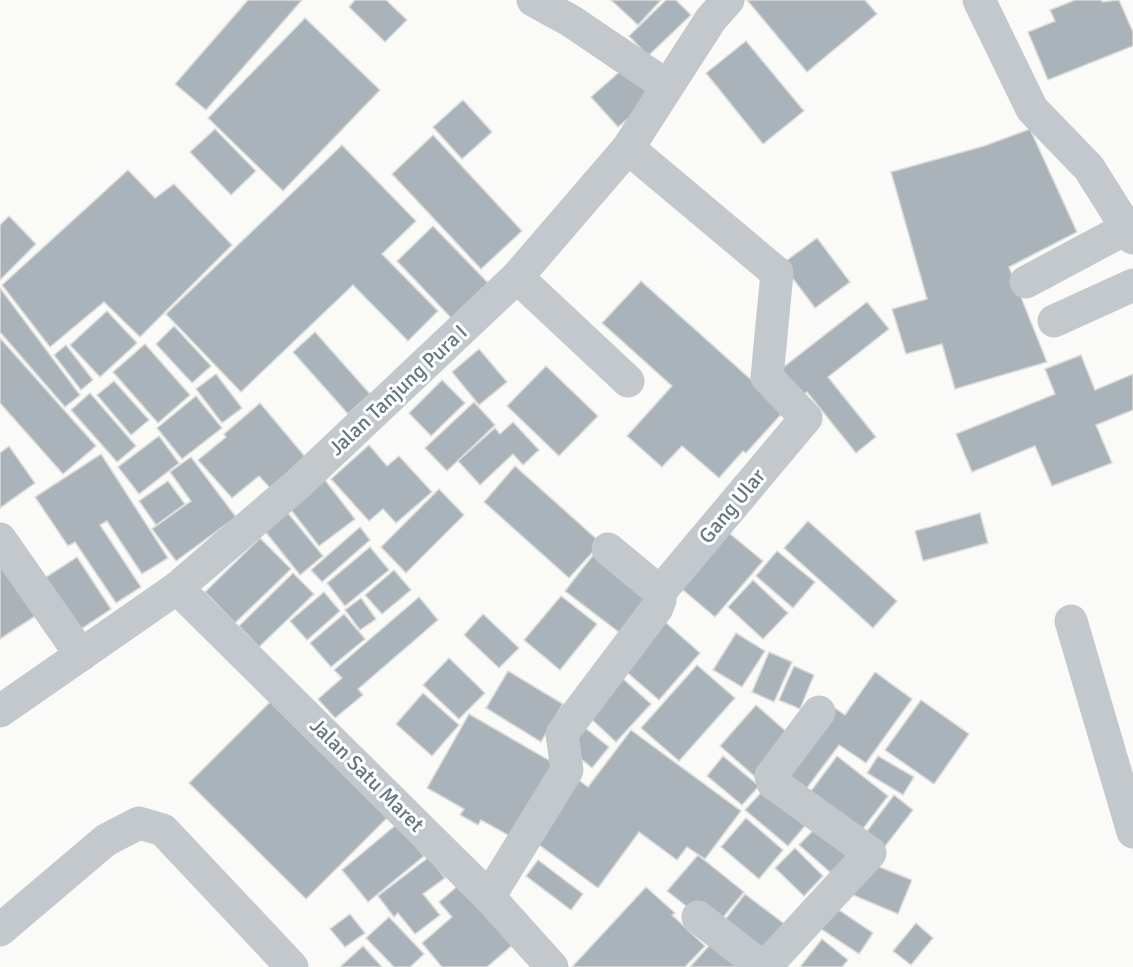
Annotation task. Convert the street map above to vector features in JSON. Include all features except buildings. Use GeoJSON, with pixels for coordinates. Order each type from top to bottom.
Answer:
{"type":"FeatureCollection","features":[{"type":"Feature","properties":{"kind":"street"},"geometry":{"type":"LineString","coordinates":[[533,0],[571,21],[667,86]]}},
{"type":"Feature","properties":{"kind":"street","name":"Jalan Tanjung Pura I"},"geometry":{"type":"LineString","coordinates":[[0,711],[177,588],[299,483],[517,277],[628,148],[711,19],[728,0]]}},
{"type":"Feature","properties":{"kind":"street"},"geometry":{"type":"LineString","coordinates":[[979,0],[1032,109],[1089,168],[1130,233],[1026,282]]}},
{"type":"Feature","properties":{"kind":"street","name":"Gang Ular"},"geometry":{"type":"LineString","coordinates":[[489,897],[567,770],[562,734],[657,608],[660,592],[806,418],[767,377],[777,273],[628,148]]}},
{"type":"Feature","properties":{"kind":"street"},"geometry":{"type":"LineString","coordinates":[[517,277],[628,381]]}},
{"type":"Feature","properties":{"kind":"street"},"geometry":{"type":"LineString","coordinates":[[1053,321],[1133,285]]}},
{"type":"Feature","properties":{"kind":"street"},"geometry":{"type":"LineString","coordinates":[[0,539],[81,655]]}},
{"type":"Feature","properties":{"kind":"street"},"geometry":{"type":"LineString","coordinates":[[608,549],[660,592]]}},
{"type":"Feature","properties":{"kind":"street","name":"Jalan Satu Maret"},"geometry":{"type":"LineString","coordinates":[[177,588],[489,897],[552,967]]}},
{"type":"Feature","properties":{"kind":"street"},"geometry":{"type":"LineString","coordinates":[[1071,621],[1133,832]]}},
{"type":"Feature","properties":{"kind":"street"},"geometry":{"type":"LineString","coordinates":[[698,917],[763,967],[870,853],[773,783],[771,776],[819,712]]}},
{"type":"Feature","properties":{"kind":"street"},"geometry":{"type":"LineString","coordinates":[[0,930],[106,840],[139,823],[163,830],[292,967]]}}]}
